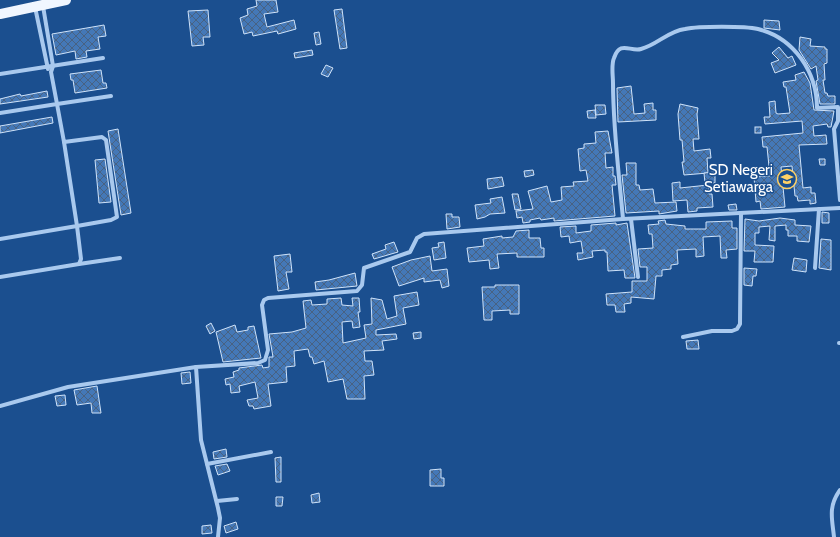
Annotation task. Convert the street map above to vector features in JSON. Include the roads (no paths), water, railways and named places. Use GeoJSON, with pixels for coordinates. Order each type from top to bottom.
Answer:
{"type":"FeatureCollection","features":[{"type":"Feature","properties":{"kind":"main road"},"geometry":{"type":"LineString","coordinates":[[0,14],[66,0]]}},
{"type":"Feature","properties":{"kind":"street"},"geometry":{"type":"LineString","coordinates":[[39,6],[53,66],[51,72],[77,226],[81,259],[79,264]]}},
{"type":"Feature","properties":{"kind":"street"},"geometry":{"type":"LineString","coordinates":[[39,6],[46,67],[51,72]]}},
{"type":"Feature","properties":{"kind":"street"},"geometry":{"type":"LineString","coordinates":[[623,219],[615,128],[613,60],[616,54],[628,47],[641,50],[672,32],[684,29],[758,29],[778,38],[796,51],[806,64],[812,77],[817,108],[838,107],[838,121],[834,129],[838,145],[840,200]]}},
{"type":"Feature","properties":{"kind":"street"},"geometry":{"type":"LineString","coordinates":[[0,74],[103,58]]}},
{"type":"Feature","properties":{"kind":"street"},"geometry":{"type":"LineString","coordinates":[[0,113],[111,96]]}},
{"type":"Feature","properties":{"kind":"street"},"geometry":{"type":"LineString","coordinates":[[0,239],[115,219],[118,214],[105,138],[64,142]]}},
{"type":"Feature","properties":{"kind":"street"},"geometry":{"type":"LineString","coordinates":[[0,406],[68,387],[123,380],[196,367],[258,363],[265,360],[268,350],[263,316],[264,300],[273,296],[341,294],[357,291],[362,285],[364,268],[410,252],[420,235],[623,219],[840,208]]}},
{"type":"Feature","properties":{"kind":"street"},"geometry":{"type":"LineString","coordinates":[[815,268],[819,209]]}},
{"type":"Feature","properties":{"kind":"street"},"geometry":{"type":"LineString","coordinates":[[683,337],[712,331],[732,331],[737,329],[740,324],[741,213]]}},
{"type":"Feature","properties":{"kind":"street"},"geometry":{"type":"LineString","coordinates":[[631,219],[638,277]]}},
{"type":"Feature","properties":{"kind":"street"},"geometry":{"type":"LineString","coordinates":[[0,277],[120,258]]}},
{"type":"Feature","properties":{"kind":"street"},"geometry":{"type":"LineString","coordinates":[[196,367],[199,430],[220,518],[218,537]]}},
{"type":"Feature","properties":{"kind":"street"},"geometry":{"type":"LineString","coordinates":[[207,464],[272,452]]}},
{"type":"Feature","properties":{"kind":"street"},"geometry":{"type":"LineString","coordinates":[[834,537],[831,509],[832,502],[840,490]]}},
{"type":"Feature","properties":{"kind":"street"},"geometry":{"type":"LineString","coordinates":[[216,501],[237,499]]}},
{"type":"Feature","properties":{"kind":"place","name":"SD Negeri Setiawarga"},"geometry":{"type":"Point","coordinates":[787,179]}}]}
